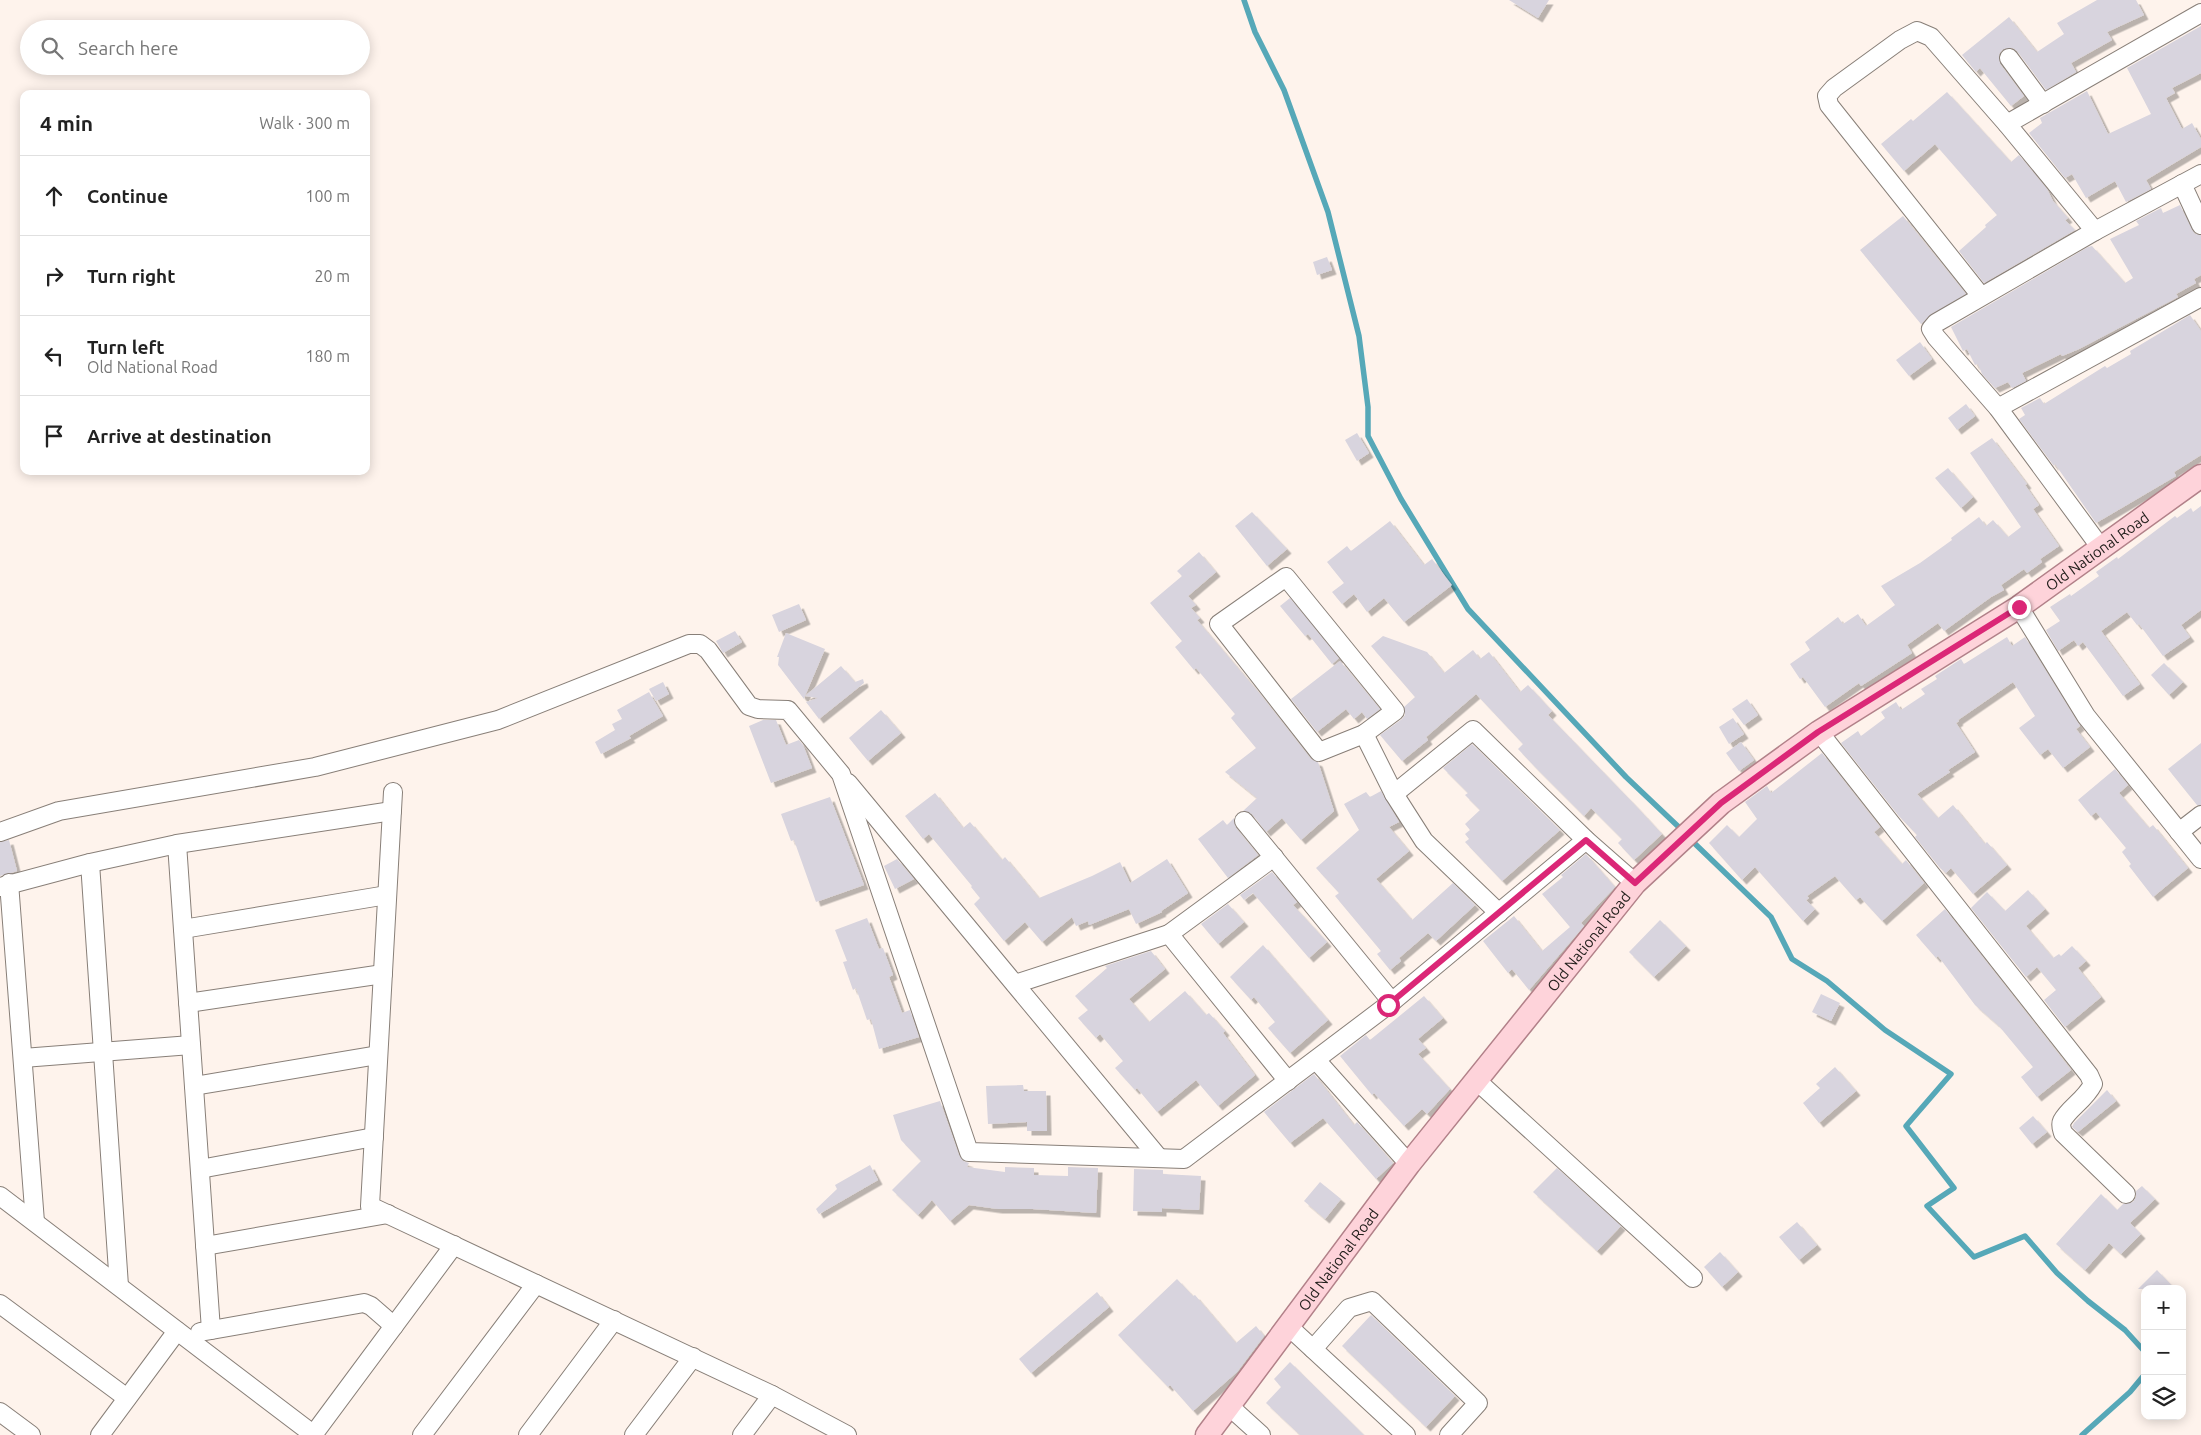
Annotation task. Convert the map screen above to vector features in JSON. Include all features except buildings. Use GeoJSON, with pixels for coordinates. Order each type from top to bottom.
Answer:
{"type":"FeatureCollection","features":[{"type":"Feature","properties":{"kind":"main road","name":"Old National Road"},"geometry":{"type":"LineString","coordinates":[[1207,1435],[1409,1164],[1635,883],[1721,803],[1818,732],[2019,607],[2201,476]]}},
{"type":"Feature","properties":{"kind":"street"},"geometry":{"type":"LineString","coordinates":[[2007,124],[2201,13]]}},
{"type":"Feature","properties":{"kind":"street"},"geometry":{"type":"LineString","coordinates":[[1981,296],[1829,105],[1827,96],[1834,88],[1886,50],[1917,31],[1931,36],[2007,124],[2095,231]]}},
{"type":"Feature","properties":{"kind":"street"},"geometry":{"type":"LineString","coordinates":[[2009,58],[2043,104]]}},
{"type":"Feature","properties":{"kind":"street"},"geometry":{"type":"LineString","coordinates":[[2101,548],[1998,408],[1931,329],[1936,323],[1981,296],[2095,231],[2201,174]]}},
{"type":"Feature","properties":{"kind":"street"},"geometry":{"type":"LineString","coordinates":[[2182,184],[2201,225]]}},
{"type":"Feature","properties":{"kind":"street"},"geometry":{"type":"LineString","coordinates":[[1998,408],[2200,301]]}},
{"type":"Feature","properties":{"kind":"street"},"geometry":{"type":"LineString","coordinates":[[1286,577],[1395,711],[1364,734],[1319,752],[1219,624],[1286,577]]}},
{"type":"Feature","properties":{"kind":"street"},"geometry":{"type":"LineString","coordinates":[[2019,607],[2086,716],[2201,859]]}},
{"type":"Feature","properties":{"kind":"street"},"geometry":{"type":"LineString","coordinates":[[0,832],[59,811],[316,767],[498,720],[689,644],[700,644],[708,650],[749,706],[758,709],[788,710],[1159,1158]]}},
{"type":"Feature","properties":{"kind":"street"},"geometry":{"type":"LineString","coordinates":[[1394,794],[1473,730],[1586,840],[1635,883]]}},
{"type":"Feature","properties":{"kind":"street"},"geometry":{"type":"LineString","coordinates":[[1818,732],[2089,1075],[2093,1084],[2088,1094],[2062,1121],[2061,1128],[2063,1133],[2126,1194]]}},
{"type":"Feature","properties":{"kind":"street"},"geometry":{"type":"LineString","coordinates":[[1364,734],[1394,794],[1424,841],[1499,913]]}},
{"type":"Feature","properties":{"kind":"street"},"geometry":{"type":"LineString","coordinates":[[841,774],[969,1152],[1184,1159],[1392,1002],[1586,840]]}},
{"type":"Feature","properties":{"kind":"street"},"geometry":{"type":"LineString","coordinates":[[392,792],[370,1206],[772,1395],[846,1435]]}},
{"type":"Feature","properties":{"kind":"street"},"geometry":{"type":"LineString","coordinates":[[35,1222],[23,1058],[5,885],[90,863],[177,844],[392,811]]}},
{"type":"Feature","properties":{"kind":"street"},"geometry":{"type":"LineString","coordinates":[[2179,832],[2201,815]]}},
{"type":"Feature","properties":{"kind":"street"},"geometry":{"type":"LineString","coordinates":[[1244,821],[1392,1002]]}},
{"type":"Feature","properties":{"kind":"street"},"geometry":{"type":"LineString","coordinates":[[177,844],[211,1330]]}},
{"type":"Feature","properties":{"kind":"street"},"geometry":{"type":"LineString","coordinates":[[1015,984],[1169,934],[1274,858]]}},
{"type":"Feature","properties":{"kind":"street"},"geometry":{"type":"LineString","coordinates":[[90,863],[119,1286]]}},
{"type":"Feature","properties":{"kind":"street"},"geometry":{"type":"LineString","coordinates":[[183,929],[387,895]]}},
{"type":"Feature","properties":{"kind":"street"},"geometry":{"type":"LineString","coordinates":[[1169,934],[1288,1081]]}},
{"type":"Feature","properties":{"kind":"street"},"geometry":{"type":"LineString","coordinates":[[188,1003],[383,974]]}},
{"type":"Feature","properties":{"kind":"street"},"geometry":{"type":"LineString","coordinates":[[23,1058],[191,1045]]}},
{"type":"Feature","properties":{"kind":"street"},"geometry":{"type":"LineString","coordinates":[[194,1086],[378,1056]]}},
{"type":"Feature","properties":{"kind":"street"},"geometry":{"type":"LineString","coordinates":[[1316,1060],[1409,1164]]}},
{"type":"Feature","properties":{"kind":"street"},"geometry":{"type":"LineString","coordinates":[[1476,1080],[1693,1278]]}},
{"type":"Feature","properties":{"kind":"street"},"geometry":{"type":"LineString","coordinates":[[200,1169],[374,1137]]}},
{"type":"Feature","properties":{"kind":"street"},"geometry":{"type":"LineString","coordinates":[[0,1196],[314,1435],[454,1245]]}},
{"type":"Feature","properties":{"kind":"street"},"geometry":{"type":"LineString","coordinates":[[206,1246],[388,1214]]}},
{"type":"Feature","properties":{"kind":"street"},"geometry":{"type":"LineString","coordinates":[[422,1435],[536,1284]]}},
{"type":"Feature","properties":{"kind":"street"},"geometry":{"type":"LineString","coordinates":[[1313,1349],[1349,1308],[1372,1301],[1478,1403],[1449,1435]]}},
{"type":"Feature","properties":{"kind":"street"},"geometry":{"type":"LineString","coordinates":[[100,1435],[127,1398],[180,1333],[211,1330],[364,1303],[371,1306],[394,1326]]}},
{"type":"Feature","properties":{"kind":"street"},"geometry":{"type":"LineString","coordinates":[[0,1304],[127,1398]]}},
{"type":"Feature","properties":{"kind":"street"},"geometry":{"type":"LineString","coordinates":[[528,1435],[614,1320]]}},
{"type":"Feature","properties":{"kind":"street"},"geometry":{"type":"LineString","coordinates":[[1288,1326],[1406,1435]]}},
{"type":"Feature","properties":{"kind":"street"},"geometry":{"type":"LineString","coordinates":[[634,1435],[693,1357]]}},
{"type":"Feature","properties":{"kind":"street"},"geometry":{"type":"LineString","coordinates":[[742,1435],[772,1395]]}},
{"type":"Feature","properties":{"kind":"street"},"geometry":{"type":"LineString","coordinates":[[1229,1406],[1262,1435]]}},
{"type":"Feature","properties":{"kind":"street"},"geometry":{"type":"LineString","coordinates":[[0,1412],[31,1435]]}},
{"type":"Feature","properties":{"kind":"waterway"},"geometry":{"type":"LineString","coordinates":[[1244,0],[1255,32],[1284,90],[1328,212],[1359,336],[1368,407],[1368,436],[1401,499],[1468,609],[1626,777],[1684,832]]}},
{"type":"Feature","properties":{"kind":"waterway"},"geometry":{"type":"LineString","coordinates":[[1690,839],[1771,917],[1792,959],[1827,981],[1885,1030],[1951,1074],[1906,1126],[1954,1188],[1927,1206],[1974,1257],[2025,1236],[2057,1273],[2088,1301],[2125,1330],[2141,1348]]}},
{"type":"Feature","properties":{"kind":"waterway"},"geometry":{"type":"LineString","coordinates":[[2082,1435],[2130,1392],[2144,1375]]}},
{"type":"Feature","properties":{"kind":"route"},"geometry":{"type":"LineString","coordinates":[[1388,1005],[1586,840],[1635,883],[1721,803],[1818,732],[2019,607]]}}]}
